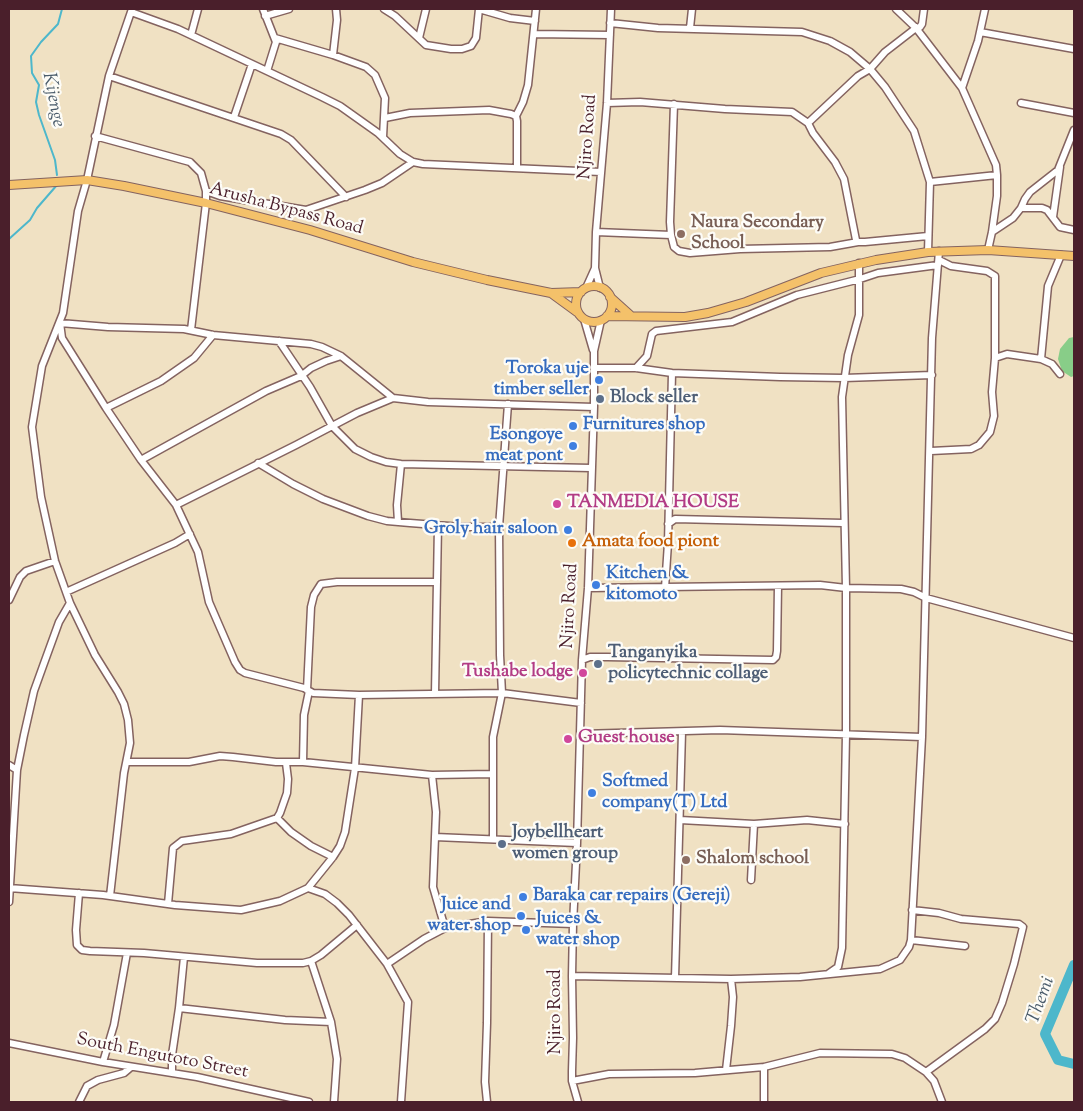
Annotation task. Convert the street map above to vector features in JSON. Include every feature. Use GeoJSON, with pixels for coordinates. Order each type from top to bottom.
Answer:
{"type":"FeatureCollection","features":[{"type":"Feature","properties":{"kind":"main road","name":"Arusha Bypass Road"},"geometry":{"type":"LineString","coordinates":[[9,185],[87,180],[206,203],[310,230],[412,262],[551,293],[600,288]]}},
{"type":"Feature","properties":{"kind":"main road"},"geometry":{"type":"LineString","coordinates":[[584,319],[590,322],[604,318],[630,315],[685,316],[708,313],[746,302],[821,273],[859,263],[928,252],[988,250],[1074,256]]}},
{"type":"Feature","properties":{"kind":"main road"},"geometry":{"type":"LineString","coordinates":[[600,288],[630,315]]}},
{"type":"Feature","properties":{"kind":"main road"},"geometry":{"type":"LineString","coordinates":[[578,312],[576,301],[583,290]]}},
{"type":"Feature","properties":{"kind":"main road","name":"Arusha Bypass Road"},"geometry":{"type":"LineString","coordinates":[[551,293],[578,312],[584,319]]}},
{"type":"Feature","properties":{"kind":"main road"},"geometry":{"type":"LineString","coordinates":[[604,318],[611,307],[610,297]]}},
{"type":"Feature","properties":{"kind":"street"},"geometry":{"type":"LineString","coordinates":[[192,35],[198,9]]}},
{"type":"Feature","properties":{"kind":"street"},"geometry":{"type":"LineString","coordinates":[[267,72],[276,47],[275,38],[264,12],[289,9]]}},
{"type":"Feature","properties":{"kind":"street"},"geometry":{"type":"LineString","coordinates":[[333,55],[337,20],[336,9]]}},
{"type":"Feature","properties":{"kind":"street"},"geometry":{"type":"LineString","coordinates":[[384,9],[395,16],[426,45],[440,49],[462,49],[471,46],[476,38],[479,9],[510,18],[535,22]]}},
{"type":"Feature","properties":{"kind":"street"},"geometry":{"type":"LineString","coordinates":[[419,38],[426,9]]}},
{"type":"Feature","properties":{"kind":"street"},"geometry":{"type":"LineString","coordinates":[[517,168],[516,116],[528,85],[536,9]]}},
{"type":"Feature","properties":{"kind":"street","name":"Njiro Road"},"geometry":{"type":"LineString","coordinates":[[600,288],[595,268],[596,232],[607,102],[611,9]]}},
{"type":"Feature","properties":{"kind":"street"},"geometry":{"type":"LineString","coordinates":[[690,28],[692,9]]}},
{"type":"Feature","properties":{"kind":"street"},"geometry":{"type":"LineString","coordinates":[[896,9],[916,28],[962,88],[996,165],[997,196],[988,250]]}},
{"type":"Feature","properties":{"kind":"street"},"geometry":{"type":"LineString","coordinates":[[808,123],[858,76],[870,69],[885,52],[916,28],[920,27],[924,9]]}},
{"type":"Feature","properties":{"kind":"street"},"geometry":{"type":"LineString","coordinates":[[962,88],[980,32],[985,9]]}},
{"type":"Feature","properties":{"kind":"street"},"geometry":{"type":"LineString","coordinates":[[110,896],[130,731],[124,704],[95,656],[70,603],[55,561],[41,497],[32,427],[42,366],[60,323],[72,261],[78,211],[87,180],[108,76],[132,10],[192,35],[340,106],[383,137],[406,160],[423,164],[601,172]]}},
{"type":"Feature","properties":{"kind":"street"},"geometry":{"type":"LineString","coordinates":[[610,23],[658,28],[788,30],[810,33],[842,47],[870,69],[885,87],[914,131],[930,182],[928,252]]}},
{"type":"Feature","properties":{"kind":"street"},"geometry":{"type":"LineString","coordinates":[[980,32],[1074,49]]}},
{"type":"Feature","properties":{"kind":"street"},"geometry":{"type":"LineString","coordinates":[[534,34],[610,35]]}},
{"type":"Feature","properties":{"kind":"street"},"geometry":{"type":"LineString","coordinates":[[275,38],[366,66],[376,75],[385,98],[383,137]]}},
{"type":"Feature","properties":{"kind":"street"},"geometry":{"type":"LineString","coordinates":[[319,51],[334,42]]}},
{"type":"Feature","properties":{"kind":"street"},"geometry":{"type":"LineString","coordinates":[[234,117],[252,64]]}},
{"type":"Feature","properties":{"kind":"street"},"geometry":{"type":"LineString","coordinates":[[108,76],[234,117],[291,140],[346,197]]}},
{"type":"Feature","properties":{"kind":"street"},"geometry":{"type":"LineString","coordinates":[[607,102],[640,102],[792,112],[808,123],[813,133],[835,162],[844,179],[854,236],[858,242]]}},
{"type":"Feature","properties":{"kind":"street"},"geometry":{"type":"LineString","coordinates":[[1021,103],[1074,113]]}},
{"type":"Feature","properties":{"kind":"street"},"geometry":{"type":"LineString","coordinates":[[674,104],[671,236],[674,247],[679,251],[690,253],[740,249],[830,247],[858,242],[928,236]]}},
{"type":"Feature","properties":{"kind":"street"},"geometry":{"type":"LineString","coordinates":[[385,118],[410,114],[489,110],[506,112],[516,116]]}},
{"type":"Feature","properties":{"kind":"street"},"geometry":{"type":"LineString","coordinates":[[992,232],[1013,218],[1022,208],[1030,192],[1054,174],[1074,130]]}},
{"type":"Feature","properties":{"kind":"street"},"geometry":{"type":"LineString","coordinates":[[95,136],[190,162],[201,173],[206,191],[206,203],[191,330]]}},
{"type":"Feature","properties":{"kind":"street"},"geometry":{"type":"LineString","coordinates":[[206,191],[220,196],[306,210],[382,183],[413,162]]}},
{"type":"Feature","properties":{"kind":"street"},"geometry":{"type":"LineString","coordinates":[[1053,218],[1060,164]]}},
{"type":"Feature","properties":{"kind":"street"},"geometry":{"type":"LineString","coordinates":[[930,182],[997,175]]}},
{"type":"Feature","properties":{"kind":"street"},"geometry":{"type":"LineString","coordinates":[[1022,208],[1042,208],[1047,210],[1060,227],[1074,230]]}},
{"type":"Feature","properties":{"kind":"street"},"geometry":{"type":"LineString","coordinates":[[596,232],[671,236]]}},
{"type":"Feature","properties":{"kind":"street"},"geometry":{"type":"LineString","coordinates":[[572,976],[731,979],[800,977],[859,972],[889,966],[904,956],[911,940],[922,737],[933,329],[939,251]]}},
{"type":"Feature","properties":{"kind":"street"},"geometry":{"type":"LineString","coordinates":[[1041,359],[1048,286],[1061,255]]}},
{"type":"Feature","properties":{"kind":"street"},"geometry":{"type":"LineString","coordinates":[[828,974],[838,967],[842,948],[846,824],[846,588],[841,422],[844,378],[859,315],[859,263]]}},
{"type":"Feature","properties":{"kind":"street"},"geometry":{"type":"LineString","coordinates":[[636,368],[647,356],[652,334],[656,331],[732,322],[797,295],[878,273],[939,263],[987,271],[995,276],[995,358],[992,382],[994,416],[990,432],[979,445],[971,449],[931,451]]}},
{"type":"Feature","properties":{"kind":"street","name":"Njiro Road"},"geometry":{"type":"LineString","coordinates":[[583,290],[595,268]]}},
{"type":"Feature","properties":{"kind":"street","name":"Njiro Road"},"geometry":{"type":"LineString","coordinates":[[578,1102],[572,1081],[574,1005],[572,976],[573,924],[581,734],[582,660],[588,588],[594,351],[604,318]]}},
{"type":"Feature","properties":{"kind":"street","name":"Njiro Road"},"geometry":{"type":"LineString","coordinates":[[584,319],[594,351]]}},
{"type":"Feature","properties":{"kind":"street"},"geometry":{"type":"LineString","coordinates":[[60,323],[191,330],[212,335],[322,347],[341,356],[393,398]]}},
{"type":"Feature","properties":{"kind":"street"},"geometry":{"type":"LineString","coordinates":[[60,323],[62,338],[106,408],[141,460],[176,505],[198,552],[209,602],[240,670],[245,673],[304,688],[313,693],[359,695],[502,693],[581,703]]}},
{"type":"Feature","properties":{"kind":"street"},"geometry":{"type":"LineString","coordinates":[[106,408],[162,381],[194,358],[212,335]]}},
{"type":"Feature","properties":{"kind":"street"},"geometry":{"type":"LineString","coordinates":[[279,341],[332,426],[355,449],[371,457],[401,464],[592,468]]}},
{"type":"Feature","properties":{"kind":"street"},"geometry":{"type":"LineString","coordinates":[[995,358],[1007,354],[1041,359],[1052,364],[1060,374]]}},
{"type":"Feature","properties":{"kind":"street"},"geometry":{"type":"LineString","coordinates":[[141,460],[266,391],[301,376],[326,360],[341,356]]}},
{"type":"Feature","properties":{"kind":"street"},"geometry":{"type":"LineString","coordinates":[[594,368],[636,368],[672,373],[844,378],[932,375]]}},
{"type":"Feature","properties":{"kind":"street"},"geometry":{"type":"LineString","coordinates":[[665,588],[672,373]]}},
{"type":"Feature","properties":{"kind":"street"},"geometry":{"type":"LineString","coordinates":[[176,505],[374,404],[393,398],[428,402],[594,407]]}},
{"type":"Feature","properties":{"kind":"street"},"geometry":{"type":"LineString","coordinates":[[493,838],[493,737],[502,693],[500,654],[500,527],[508,404]]}},
{"type":"Feature","properties":{"kind":"street"},"geometry":{"type":"LineString","coordinates":[[258,463],[323,500],[368,516],[398,522],[462,527],[500,527]]}},
{"type":"Feature","properties":{"kind":"street"},"geometry":{"type":"LineString","coordinates":[[398,522],[397,504],[401,464]]}},
{"type":"Feature","properties":{"kind":"street"},"geometry":{"type":"LineString","coordinates":[[668,524],[675,519],[843,523]]}},
{"type":"Feature","properties":{"kind":"street"},"geometry":{"type":"LineString","coordinates":[[435,694],[438,525]]}},
{"type":"Feature","properties":{"kind":"street"},"geometry":{"type":"LineString","coordinates":[[66,592],[190,534]]}},
{"type":"Feature","properties":{"kind":"street"},"geometry":{"type":"LineString","coordinates":[[9,600],[20,577],[26,571],[55,561]]}},
{"type":"Feature","properties":{"kind":"street"},"geometry":{"type":"LineString","coordinates":[[303,762],[311,607],[314,595],[321,584],[338,582],[436,582]]}},
{"type":"Feature","properties":{"kind":"street"},"geometry":{"type":"LineString","coordinates":[[588,588],[820,585],[846,588],[901,589],[914,592],[926,598],[1074,638]]}},
{"type":"Feature","properties":{"kind":"street"},"geometry":{"type":"LineString","coordinates":[[582,660],[607,657],[773,660],[775,659],[776,651],[778,586]]}},
{"type":"Feature","properties":{"kind":"street"},"geometry":{"type":"LineString","coordinates":[[9,902],[17,770],[34,691],[60,622],[70,603]]}},
{"type":"Feature","properties":{"kind":"street"},"geometry":{"type":"LineString","coordinates":[[9,888],[79,893],[168,904],[241,910],[280,901],[308,888],[333,857],[340,846],[345,832],[356,768],[359,695]]}},
{"type":"Feature","properties":{"kind":"street"},"geometry":{"type":"LineString","coordinates":[[581,734],[720,730],[922,737]]}},
{"type":"Feature","properties":{"kind":"street"},"geometry":{"type":"LineString","coordinates":[[675,978],[682,732]]}},
{"type":"Feature","properties":{"kind":"street"},"geometry":{"type":"LineString","coordinates":[[127,762],[189,762],[220,756],[432,775],[493,774]]}},
{"type":"Feature","properties":{"kind":"street"},"geometry":{"type":"LineString","coordinates":[[168,904],[174,848],[182,841],[231,834],[276,818],[280,813],[287,793],[286,763]]}},
{"type":"Feature","properties":{"kind":"street"},"geometry":{"type":"LineString","coordinates":[[9,765],[17,770]]}},
{"type":"Feature","properties":{"kind":"street"},"geometry":{"type":"LineString","coordinates":[[432,775],[435,792],[433,887],[445,928]]}},
{"type":"Feature","properties":{"kind":"street"},"geometry":{"type":"LineString","coordinates":[[276,818],[291,832],[311,846],[333,857]]}},
{"type":"Feature","properties":{"kind":"street"},"geometry":{"type":"LineString","coordinates":[[680,820],[754,824],[807,820],[846,824]]}},
{"type":"Feature","properties":{"kind":"street"},"geometry":{"type":"LineString","coordinates":[[751,880],[754,824]]}},
{"type":"Feature","properties":{"kind":"street"},"geometry":{"type":"LineString","coordinates":[[435,837],[577,843]]}},
{"type":"Feature","properties":{"kind":"street"},"geometry":{"type":"LineString","coordinates":[[308,888],[316,889],[337,903],[387,964],[408,1002],[401,1102]]}},
{"type":"Feature","properties":{"kind":"street"},"geometry":{"type":"LineString","coordinates":[[79,893],[76,930],[77,945],[82,950],[90,951],[284,964],[311,961],[336,943],[356,925]]}},
{"type":"Feature","properties":{"kind":"street"},"geometry":{"type":"LineString","coordinates":[[912,910],[939,913],[961,920],[1011,923],[1022,925],[1023,927],[1014,964],[1002,1003],[995,1018],[985,1029],[926,1072]]}},
{"type":"Feature","properties":{"kind":"street"},"geometry":{"type":"LineString","coordinates":[[487,1102],[485,1082],[488,921]]}},
{"type":"Feature","properties":{"kind":"street"},"geometry":{"type":"LineString","coordinates":[[387,964],[424,938],[445,928],[488,921],[573,924]]}},
{"type":"Feature","properties":{"kind":"street"},"geometry":{"type":"LineString","coordinates":[[911,940],[965,946]]}},
{"type":"Feature","properties":{"kind":"street"},"geometry":{"type":"LineString","coordinates":[[104,1062],[114,1025],[127,953]]}},
{"type":"Feature","properties":{"kind":"street"},"geometry":{"type":"LineString","coordinates":[[172,1073],[172,1055],[180,1008],[184,957]]}},
{"type":"Feature","properties":{"kind":"street"},"geometry":{"type":"LineString","coordinates":[[311,961],[331,1022],[337,1059],[334,1102]]}},
{"type":"Feature","properties":{"kind":"street"},"geometry":{"type":"LineString","coordinates":[[726,1070],[733,997],[731,979]]}},
{"type":"Feature","properties":{"kind":"street"},"geometry":{"type":"LineString","coordinates":[[180,1008],[285,1020],[331,1022]]}},
{"type":"Feature","properties":{"kind":"street","name":"South Engutoto Street"},"geometry":{"type":"LineString","coordinates":[[9,1043],[229,1084],[283,1100],[309,1102]]}},
{"type":"Feature","properties":{"kind":"street"},"geometry":{"type":"LineString","coordinates":[[572,1081],[609,1074],[695,1073],[764,1067],[811,1055],[848,1053],[892,1054],[905,1058],[926,1072],[934,1081],[942,1102]]}},
{"type":"Feature","properties":{"kind":"street"},"geometry":{"type":"LineString","coordinates":[[79,1102],[87,1086],[124,1073],[131,1067]]}},
{"type":"Feature","properties":{"kind":"street"},"geometry":{"type":"LineString","coordinates":[[764,1067],[764,1102]]}},
{"type":"Feature","properties":{"kind":"green space"},"geometry":{"type":"Polygon","coordinates":[[[1074,337],[1074,376],[1071,377],[1062,371],[1058,359],[1060,349],[1069,338],[1074,337]]]}},
{"type":"Feature","properties":{"kind":"waterway","name":"Kijenge"},"geometry":{"type":"LineString","coordinates":[[57,175],[55,160],[36,102],[39,85],[32,73],[31,56],[58,24],[62,9]]}},
{"type":"Feature","properties":{"kind":"waterway"},"geometry":{"type":"LineString","coordinates":[[9,239],[30,220],[37,208],[57,185]]}},
{"type":"Feature","properties":{"kind":"waterway","name":"Themi"},"geometry":{"type":"LineString","coordinates":[[1074,965],[1045,1034],[1058,1060],[1074,1064]]}},
{"type":"Feature","properties":{"kind":"place","name":"Naura Secondary School"},"geometry":{"type":"Point","coordinates":[681,234]}},
{"type":"Feature","properties":{"kind":"place","name":"Toroka uje timber seller"},"geometry":{"type":"Point","coordinates":[599,380]}},
{"type":"Feature","properties":{"kind":"place","name":"Block seller"},"geometry":{"type":"Point","coordinates":[600,399]}},
{"type":"Feature","properties":{"kind":"place","name":"Furnitures shop"},"geometry":{"type":"Point","coordinates":[573,426]}},
{"type":"Feature","properties":{"kind":"place","name":"Esongoye meat pont"},"geometry":{"type":"Point","coordinates":[573,446]}},
{"type":"Feature","properties":{"kind":"place","name":"TANMEDIA HOUSE"},"geometry":{"type":"Point","coordinates":[557,504]}},
{"type":"Feature","properties":{"kind":"place","name":"Groly hair saloon"},"geometry":{"type":"Point","coordinates":[568,530]}},
{"type":"Feature","properties":{"kind":"place","name":"Amata food piont"},"geometry":{"type":"Point","coordinates":[572,543]}},
{"type":"Feature","properties":{"kind":"place","name":"Kitchen & kitomoto"},"geometry":{"type":"Point","coordinates":[596,585]}},
{"type":"Feature","properties":{"kind":"place","name":"Tanganyika policytechnic collage"},"geometry":{"type":"Point","coordinates":[598,664]}},
{"type":"Feature","properties":{"kind":"place","name":"Tushabe lodge"},"geometry":{"type":"Point","coordinates":[583,673]}},
{"type":"Feature","properties":{"kind":"place","name":"Guest house"},"geometry":{"type":"Point","coordinates":[568,739]}},
{"type":"Feature","properties":{"kind":"place","name":"Softmed company(T) Ltd"},"geometry":{"type":"Point","coordinates":[592,793]}},
{"type":"Feature","properties":{"kind":"place","name":"Joybellheart women group"},"geometry":{"type":"Point","coordinates":[502,844]}},
{"type":"Feature","properties":{"kind":"place","name":"Shalom school"},"geometry":{"type":"Point","coordinates":[686,860]}},
{"type":"Feature","properties":{"kind":"place","name":"Baraka car repairs (Gereji)"},"geometry":{"type":"Point","coordinates":[523,897]}},
{"type":"Feature","properties":{"kind":"place","name":"Juice and water shop"},"geometry":{"type":"Point","coordinates":[521,916]}},
{"type":"Feature","properties":{"kind":"place","name":"Juices & water shop"},"geometry":{"type":"Point","coordinates":[526,930]}}]}
